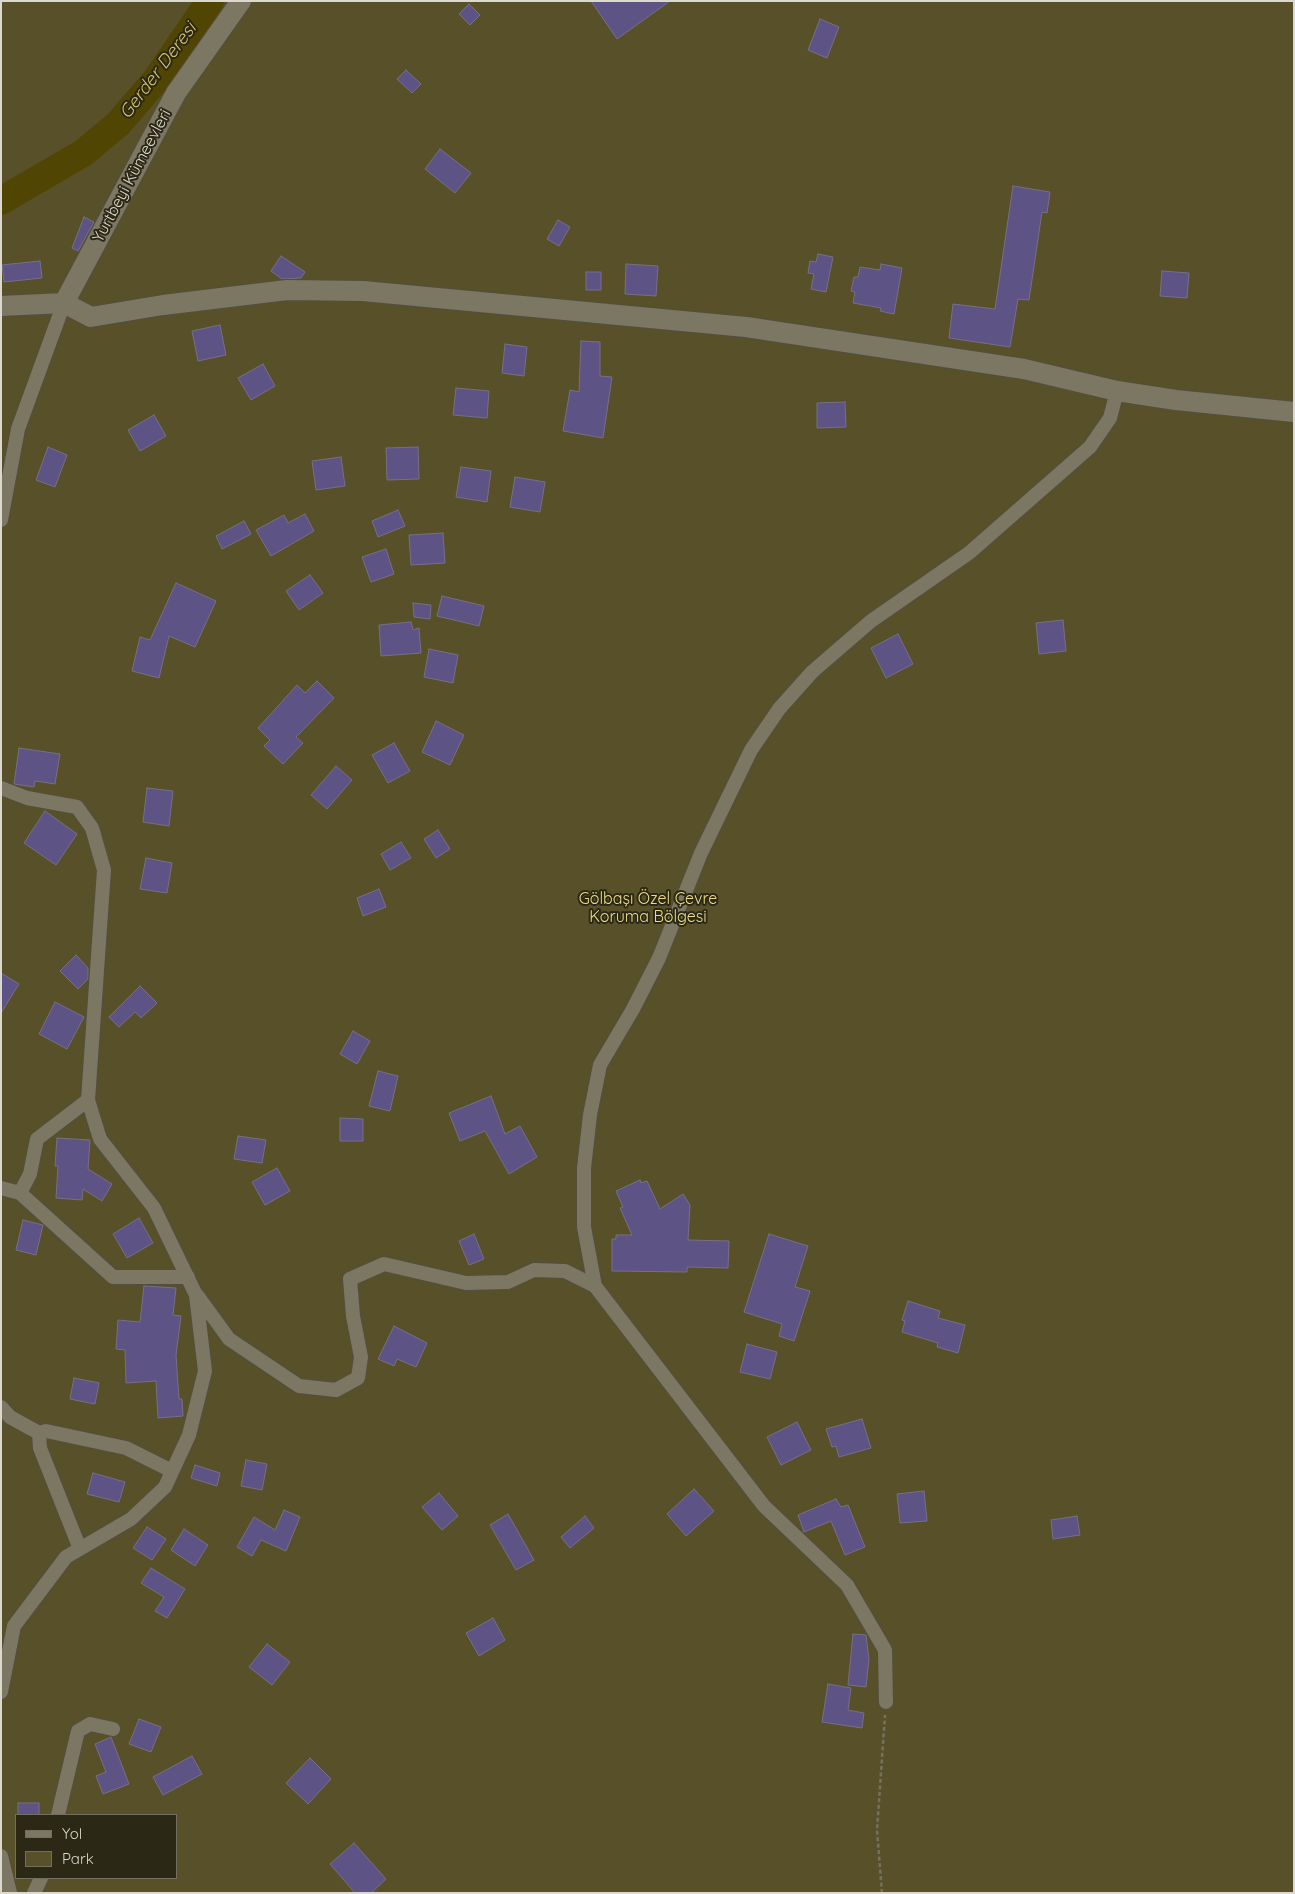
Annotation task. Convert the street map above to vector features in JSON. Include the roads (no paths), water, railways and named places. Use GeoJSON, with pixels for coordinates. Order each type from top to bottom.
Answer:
{"type":"FeatureCollection","features":[{"type":"Feature","properties":{"kind":"street","name":"Yurtbeyi Kümeevleri"},"geometry":{"type":"LineString","coordinates":[[64,303],[176,93],[241,1]]}},
{"type":"Feature","properties":{"kind":"street"},"geometry":{"type":"LineString","coordinates":[[1,306],[64,303],[91,317],[163,305],[287,290],[363,291],[756,328],[1024,369],[1117,391],[1176,400],[1294,412]]}},
{"type":"Feature","properties":{"kind":"street"},"geometry":{"type":"LineString","coordinates":[[1,520],[18,429],[64,303]]}},
{"type":"Feature","properties":{"kind":"street"},"geometry":{"type":"LineString","coordinates":[[594,1286],[584,1227],[584,1168],[590,1115],[600,1065],[633,1009],[659,958],[701,853],[751,750],[779,709],[812,672],[871,621],[969,553],[1090,447],[1110,418],[1117,391]]}},
{"type":"Feature","properties":{"kind":"street"},"geometry":{"type":"LineString","coordinates":[[1,788],[27,798],[77,807],[92,828],[104,870],[88,1100],[100,1139],[154,1208],[196,1295],[229,1339],[299,1386],[336,1390],[358,1378],[361,1357],[352,1316],[350,1279],[384,1264],[466,1283],[508,1282],[534,1270],[565,1271],[594,1286],[764,1506],[847,1585],[885,1650],[886,1702]]}},
{"type":"Feature","properties":{"kind":"street"},"geometry":{"type":"LineString","coordinates":[[20,1193],[30,1174],[37,1139],[88,1100]]}},
{"type":"Feature","properties":{"kind":"street"},"geometry":{"type":"LineString","coordinates":[[1,1188],[20,1193],[113,1277],[188,1277]]}},
{"type":"Feature","properties":{"kind":"street"},"geometry":{"type":"LineString","coordinates":[[1,1692],[14,1626],[66,1557],[131,1519],[164,1487],[172,1471],[189,1435],[205,1371],[196,1295]]}},
{"type":"Feature","properties":{"kind":"street"},"geometry":{"type":"LineString","coordinates":[[4,1414],[39,1433],[46,1431],[126,1448],[172,1471]]}},
{"type":"Feature","properties":{"kind":"street"},"geometry":{"type":"LineString","coordinates":[[39,1433],[40,1448],[80,1549]]}},
{"type":"Feature","properties":{"kind":"street"},"geometry":{"type":"LineString","coordinates":[[58,1814],[78,1730],[90,1724],[113,1728]]}},
{"type":"Feature","properties":{"kind":"street"},"geometry":{"type":"LineString","coordinates":[[1,1856],[10,1893]]}},
{"type":"Feature","properties":{"kind":"street"},"geometry":{"type":"LineString","coordinates":[[34,1893],[41,1879]]}},
{"type":"Feature","properties":{"kind":"waterway","name":"Gerder Deresi"},"geometry":{"type":"LineString","coordinates":[[1,201],[83,153],[118,124],[156,80],[210,1]]}},
{"type":"Feature","properties":{"kind":"park label","name":"Gölbaşı Özel Çevre Koruma Bölgesi"},"geometry":{"type":"Point","coordinates":[648,908]}}]}
